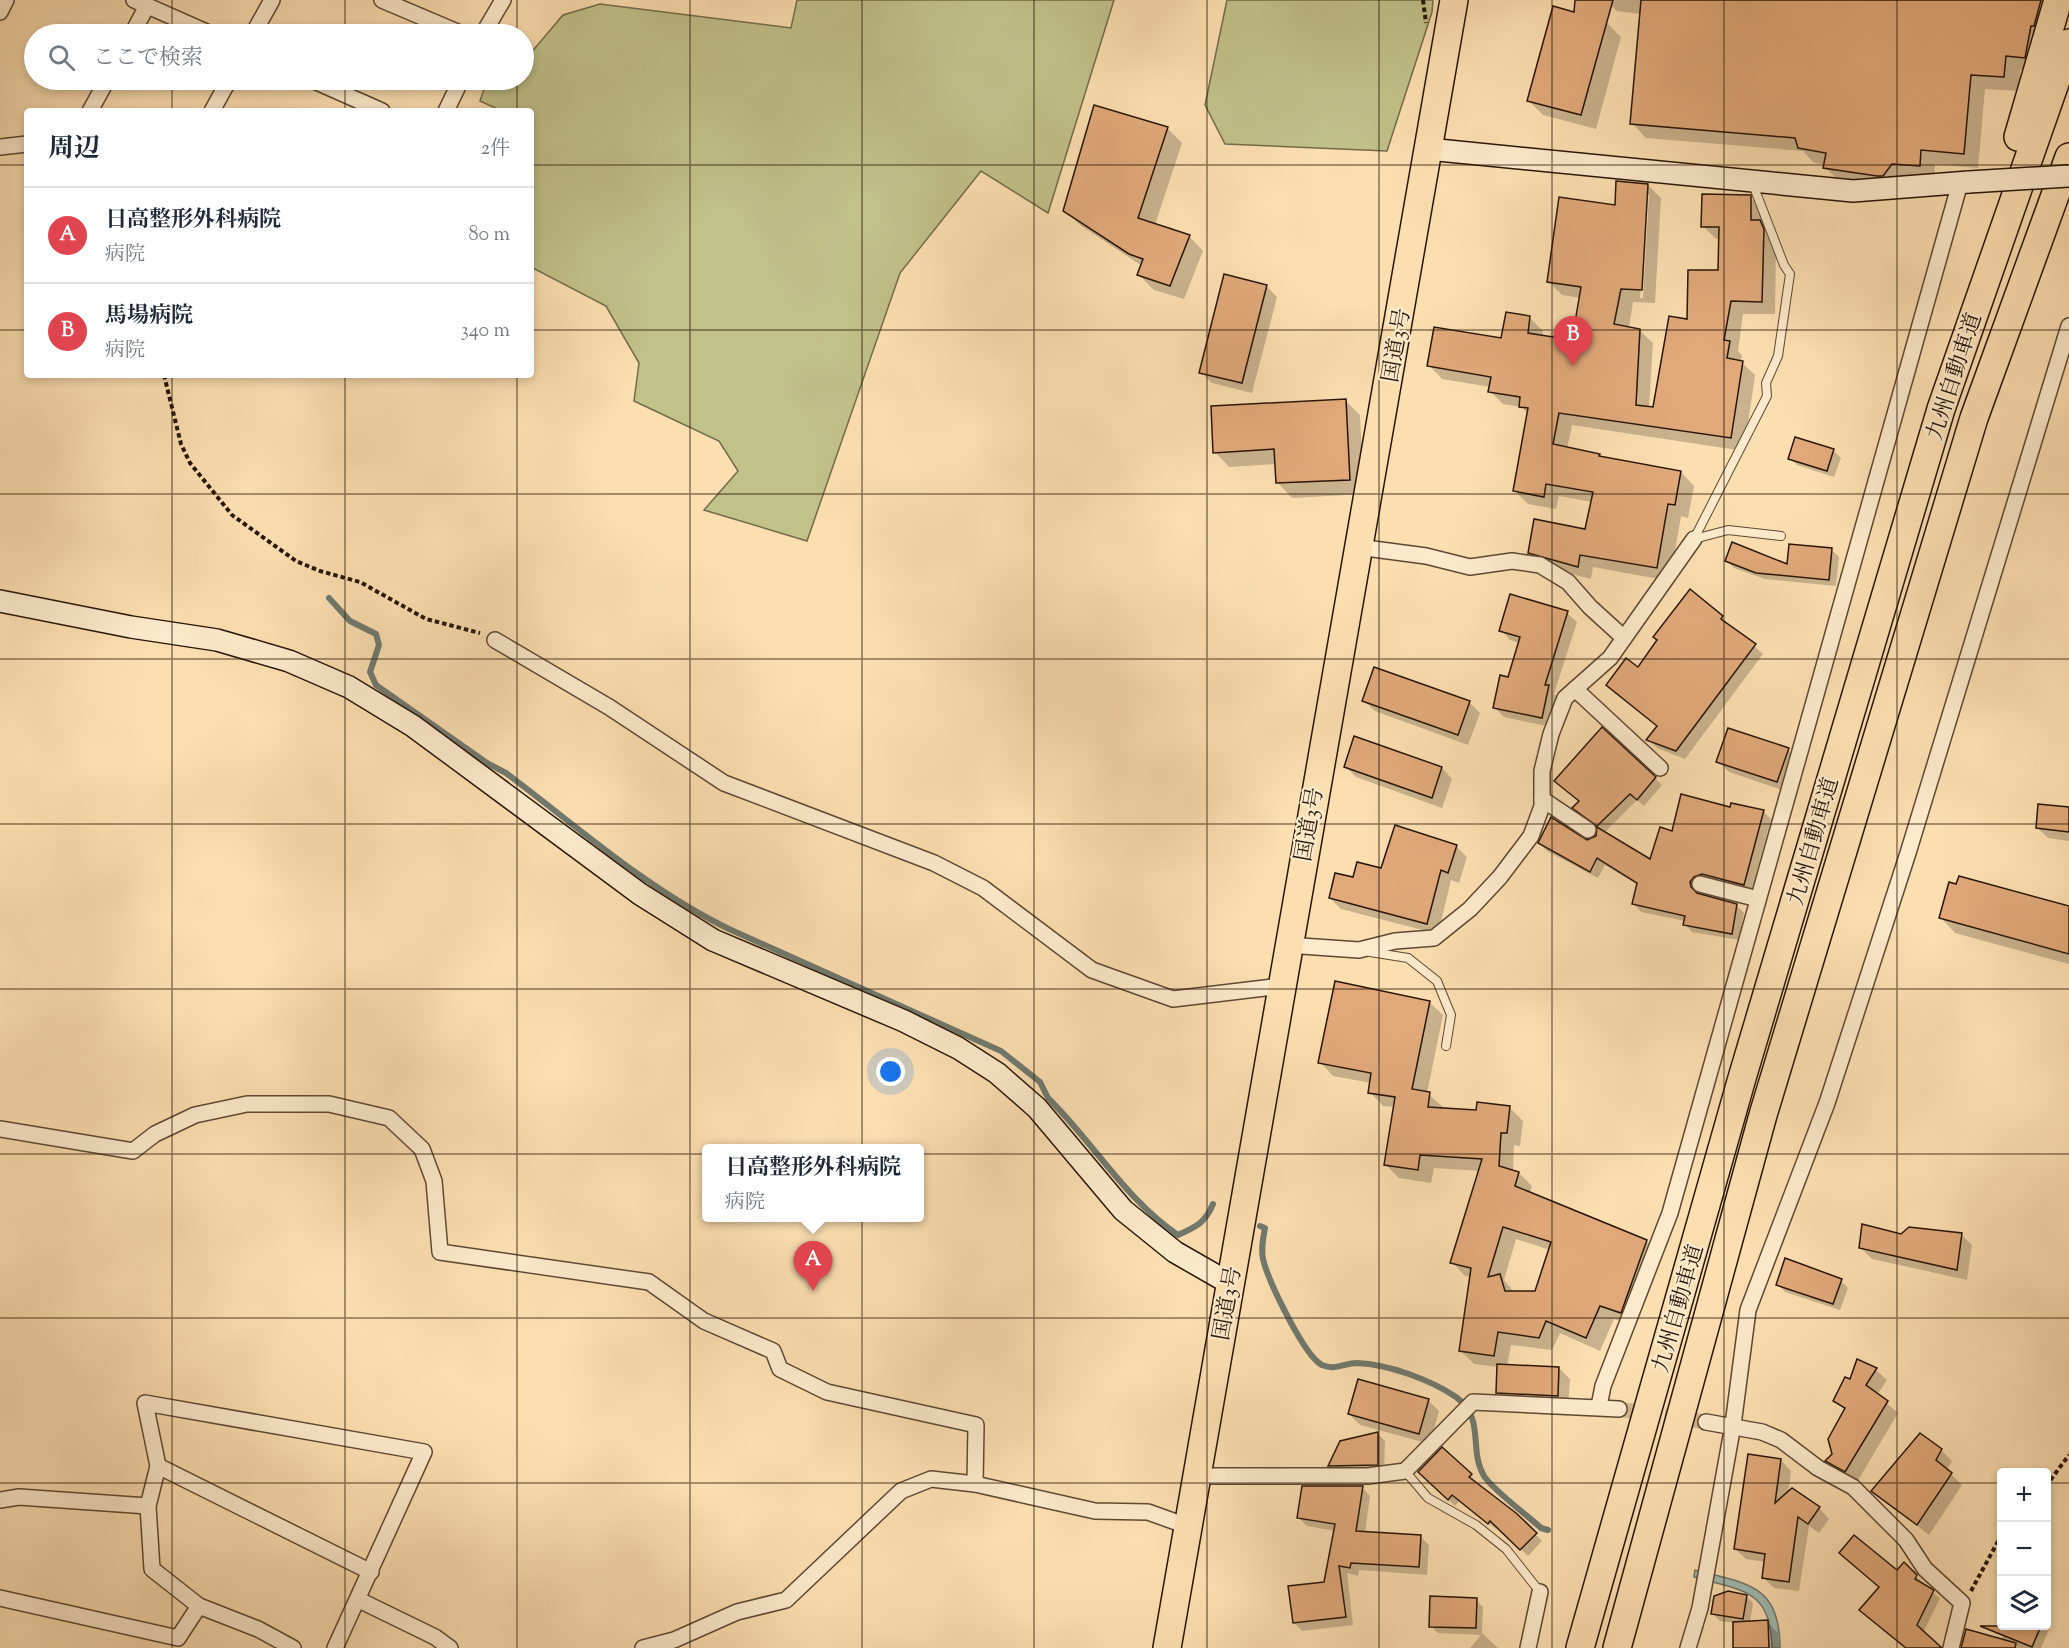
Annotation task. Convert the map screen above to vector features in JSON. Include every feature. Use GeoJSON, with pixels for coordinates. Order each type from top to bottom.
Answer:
{"type":"FeatureCollection","features":[{"type":"Feature","properties":{"kind":"highway","name":"国道3号"},"geometry":{"type":"LineString","coordinates":[[1167,1648],[1287,945],[1454,0]]}},
{"type":"Feature","properties":{"kind":"highway"},"geometry":{"type":"LineString","coordinates":[[1941,409],[2058,0]]}},
{"type":"Feature","properties":{"kind":"highway","name":"九州自動車道"},"geometry":{"type":"LineString","coordinates":[[1580,1648],[1742,1078],[1941,409],[2069,43]]}},
{"type":"Feature","properties":{"kind":"highway","name":"九州自動車道"},"geometry":{"type":"LineString","coordinates":[[1617,1648],[1763,1115],[1971,429],[2069,157]]}},
{"type":"Feature","properties":{"kind":"street"},"geometry":{"type":"LineString","coordinates":[[0,12],[6,0]]}},
{"type":"Feature","properties":{"kind":"street"},"geometry":{"type":"LineString","coordinates":[[259,24],[272,0]]}},
{"type":"Feature","properties":{"kind":"street"},"geometry":{"type":"LineString","coordinates":[[382,0],[438,24]]}},
{"type":"Feature","properties":{"kind":"street"},"geometry":{"type":"LineString","coordinates":[[489,24],[503,0]]}},
{"type":"Feature","properties":{"kind":"street"},"geometry":{"type":"LineString","coordinates":[[135,24],[141,3],[188,24]]}},
{"type":"Feature","properties":{"kind":"street"},"geometry":{"type":"LineString","coordinates":[[92,108],[102,90]]}},
{"type":"Feature","properties":{"kind":"street"},"geometry":{"type":"LineString","coordinates":[[214,108],[224,90]]}},
{"type":"Feature","properties":{"kind":"street"},"geometry":{"type":"LineString","coordinates":[[335,90],[375,108]]}},
{"type":"Feature","properties":{"kind":"street"},"geometry":{"type":"LineString","coordinates":[[447,108],[456,90]]}},
{"type":"Feature","properties":{"kind":"street"},"geometry":{"type":"LineString","coordinates":[[0,147],[24,144]]}},
{"type":"Feature","properties":{"kind":"street"},"geometry":{"type":"LineString","coordinates":[[1428,149],[1853,191],[2069,176]]}},
{"type":"Feature","properties":{"kind":"street"},"geometry":{"type":"LineString","coordinates":[[1599,1406],[1603,1386],[1670,1213],[1758,899],[1965,183]]}},
{"type":"Feature","properties":{"kind":"street"},"geometry":{"type":"LineString","coordinates":[[1688,1648],[1700,1608],[1733,1425],[1748,1310],[1773,1238],[1827,1103],[1908,853],[2069,326]]}},
{"type":"Feature","properties":{"kind":"street"},"geometry":{"type":"LineString","coordinates":[[1287,945],[1357,950],[1395,940],[1434,938],[1470,909],[1500,877],[1531,836],[1542,798],[1542,771],[1551,734],[1565,698],[1610,658],[1694,539]]}},
{"type":"Feature","properties":{"kind":"street"},"geometry":{"type":"LineString","coordinates":[[1358,547],[1426,556],[1470,567],[1512,561],[1540,565],[1569,582],[1590,607],[1624,638]]}},
{"type":"Feature","properties":{"kind":"street"},"geometry":{"type":"LineString","coordinates":[[0,601],[131,627],[217,640],[289,661],[349,687],[413,726],[640,894],[713,940],[903,1021],[958,1048],[997,1073],[1036,1108],[1123,1210],[1175,1252],[1229,1283]]}},
{"type":"Feature","properties":{"kind":"street"},"geometry":{"type":"LineString","coordinates":[[495,640],[609,706],[724,783],[934,863],[982,888],[1092,970],[1173,999],[1281,986]]}},
{"type":"Feature","properties":{"kind":"street"},"geometry":{"type":"LineString","coordinates":[[1575,689],[1660,768]]}},
{"type":"Feature","properties":{"kind":"street"},"geometry":{"type":"LineString","coordinates":[[1542,798],[1588,830]]}},
{"type":"Feature","properties":{"kind":"street"},"geometry":{"type":"LineString","coordinates":[[1700,884],[1758,899]]}},
{"type":"Feature","properties":{"kind":"street"},"geometry":{"type":"LineString","coordinates":[[0,1129],[134,1150],[154,1134],[195,1115],[247,1104],[329,1104],[388,1118],[422,1149],[434,1181],[440,1252],[649,1282],[704,1321],[773,1351],[780,1369],[827,1392],[976,1425],[975,1484]]}},
{"type":"Feature","properties":{"kind":"street"},"geometry":{"type":"LineString","coordinates":[[1197,1476],[1368,1476],[1405,1471],[1473,1402],[1599,1406],[1619,1409]]}},
{"type":"Feature","properties":{"kind":"street"},"geometry":{"type":"LineString","coordinates":[[293,1648],[258,1629],[199,1606],[153,1569],[148,1506],[158,1466],[145,1403],[424,1452],[359,1600],[335,1648]]}},
{"type":"Feature","properties":{"kind":"street"},"geometry":{"type":"LineString","coordinates":[[1706,1422],[1733,1425],[1762,1432],[1781,1440],[1818,1468],[1853,1487],[1906,1540],[1925,1569],[1962,1604],[1951,1648]]}},
{"type":"Feature","properties":{"kind":"street"},"geometry":{"type":"LineString","coordinates":[[158,1466],[371,1572]]}},
{"type":"Feature","properties":{"kind":"street"},"geometry":{"type":"LineString","coordinates":[[643,1648],[674,1641],[737,1612],[786,1600],[901,1491],[931,1479],[975,1484],[1095,1511],[1148,1512],[1187,1526]]}},
{"type":"Feature","properties":{"kind":"street"},"geometry":{"type":"LineString","coordinates":[[0,1500],[19,1497],[148,1506]]}},
{"type":"Feature","properties":{"kind":"street"},"geometry":{"type":"LineString","coordinates":[[1528,1648],[1540,1592]]}},
{"type":"Feature","properties":{"kind":"street"},"geometry":{"type":"LineString","coordinates":[[0,1598],[174,1643],[199,1606]]}},
{"type":"Feature","properties":{"kind":"street"},"geometry":{"type":"LineString","coordinates":[[359,1600],[435,1636],[450,1648]]}},
{"type":"Feature","properties":{"kind":"lane"},"geometry":{"type":"LineString","coordinates":[[1694,539],[1767,396],[1766,383],[1778,356],[1790,274],[1784,265],[1751,181]]}},
{"type":"Feature","properties":{"kind":"lane"},"geometry":{"type":"LineString","coordinates":[[1694,539],[1728,530],[1781,536]]}},
{"type":"Feature","properties":{"kind":"lane"},"geometry":{"type":"LineString","coordinates":[[1357,950],[1408,958],[1437,981],[1451,1015],[1446,1046]]}},
{"type":"Feature","properties":{"kind":"lane"},"geometry":{"type":"LineString","coordinates":[[1405,1471],[1428,1498],[1476,1525],[1506,1549],[1540,1592]]}},
{"type":"Feature","properties":{"kind":"path"},"geometry":{"type":"LineString","coordinates":[[165,378],[181,444],[190,463],[232,515],[296,561],[360,582],[426,619],[478,632],[495,640]]}},
{"type":"Feature","properties":{"kind":"path"},"geometry":{"type":"LineString","coordinates":[[2051,1479],[2069,1455]]}},
{"type":"Feature","properties":{"kind":"path"},"geometry":{"type":"LineString","coordinates":[[1962,1604],[1981,1576],[1989,1553],[1997,1540]]}},
{"type":"Feature","properties":{"kind":"green space"},"geometry":{"type":"Polygon","coordinates":[[[797,0],[1114,0],[1048,213],[981,171],[900,273],[807,541],[704,510],[738,471],[719,441],[634,401],[639,363],[606,306],[534,269],[534,108],[495,108],[480,101],[484,90],[534,90],[534,49],[563,15],[600,4],[791,28],[797,0]]]}},
{"type":"Feature","properties":{"kind":"green space"},"geometry":{"type":"Polygon","coordinates":[[[1227,0],[1433,0],[1432,12],[1387,151],[1225,144],[1205,105],[1227,0]]]}},
{"type":"Feature","properties":{"kind":"water"},"geometry":{"type":"Polygon","coordinates":[[[1695,1570],[1745,1584],[1757,1590],[1767,1599],[1774,1611],[1780,1648],[1772,1648],[1766,1614],[1760,1603],[1740,1590],[1694,1577],[1695,1570]]]}},
{"type":"Feature","properties":{"kind":"building"},"geometry":{"type":"Polygon","coordinates":[[[1575,0],[1613,0],[1581,115],[1527,101],[1553,6],[1574,12],[1575,0]]]}},
{"type":"Feature","properties":{"kind":"building"},"geometry":{"type":"Polygon","coordinates":[[[1641,0],[2041,0],[2034,26],[2031,26],[2025,58],[2006,56],[2004,77],[1971,75],[1964,154],[1921,150],[1920,166],[1892,164],[1883,176],[1877,176],[1823,168],[1826,153],[1798,148],[1795,138],[1630,124],[1641,0]]]}},
{"type":"Feature","properties":{"kind":"building"},"geometry":{"type":"Polygon","coordinates":[[[1094,105],[1168,127],[1138,218],[1190,235],[1170,286],[1137,275],[1143,259],[1129,254],[1063,211],[1094,105]]]}},
{"type":"Feature","properties":{"kind":"building"},"geometry":{"type":"Polygon","coordinates":[[[1616,181],[1648,184],[1642,290],[1621,289],[1614,324],[1640,329],[1636,405],[1653,407],[1669,316],[1687,319],[1688,270],[1718,270],[1719,227],[1701,227],[1702,194],[1751,195],[1751,220],[1760,220],[1764,229],[1762,302],[1731,301],[1724,340],[1730,341],[1727,358],[1743,361],[1731,438],[1559,413],[1553,444],[1600,454],[1599,456],[1681,471],[1675,505],[1668,504],[1657,568],[1580,555],[1578,567],[1528,553],[1534,519],[1585,529],[1593,492],[1546,484],[1544,497],[1513,491],[1528,408],[1519,407],[1520,397],[1488,392],[1491,377],[1427,366],[1434,327],[1501,338],[1506,312],[1530,316],[1528,333],[1572,340],[1581,287],[1547,282],[1559,197],[1615,205],[1616,181]]]}},
{"type":"Feature","properties":{"kind":"building"},"geometry":{"type":"Polygon","coordinates":[[[1224,274],[1267,285],[1242,383],[1199,373],[1224,274]]]}},
{"type":"Feature","properties":{"kind":"building"},"geometry":{"type":"Polygon","coordinates":[[[1346,399],[1350,480],[1276,483],[1274,449],[1213,453],[1211,406],[1346,399]]]}},
{"type":"Feature","properties":{"kind":"building"},"geometry":{"type":"Polygon","coordinates":[[[1795,437],[1834,449],[1827,471],[1788,459],[1795,437]]]}},
{"type":"Feature","properties":{"kind":"building"},"geometry":{"type":"Polygon","coordinates":[[[1732,542],[1787,564],[1789,544],[1832,548],[1829,580],[1756,573],[1725,561],[1732,542]]]}},
{"type":"Feature","properties":{"kind":"building"},"geometry":{"type":"Polygon","coordinates":[[[1690,589],[1723,616],[1721,619],[1756,644],[1676,751],[1646,740],[1657,726],[1606,685],[1626,658],[1638,667],[1657,640],[1653,637],[1690,589]]]}},
{"type":"Feature","properties":{"kind":"building"},"geometry":{"type":"Polygon","coordinates":[[[1510,594],[1568,611],[1545,685],[1549,685],[1542,718],[1493,708],[1500,675],[1508,677],[1520,637],[1499,631],[1510,594]]]}},
{"type":"Feature","properties":{"kind":"building"},"geometry":{"type":"Polygon","coordinates":[[[1374,667],[1470,701],[1458,735],[1362,701],[1374,667]]]}},
{"type":"Feature","properties":{"kind":"building"},"geometry":{"type":"Polygon","coordinates":[[[1602,727],[1656,777],[1637,800],[1630,794],[1597,826],[1572,808],[1579,801],[1554,781],[1602,727]]]}},
{"type":"Feature","properties":{"kind":"building"},"geometry":{"type":"Polygon","coordinates":[[[1728,728],[1789,748],[1777,782],[1716,762],[1728,728]]]}},
{"type":"Feature","properties":{"kind":"building"},"geometry":{"type":"Polygon","coordinates":[[[1354,736],[1442,767],[1432,798],[1344,767],[1354,736]]]}},
{"type":"Feature","properties":{"kind":"building"},"geometry":{"type":"Polygon","coordinates":[[[1681,794],[1730,807],[1731,803],[1764,810],[1744,885],[1702,874],[1694,877],[1690,882],[1691,887],[1697,893],[1737,904],[1732,934],[1683,925],[1685,916],[1632,904],[1637,883],[1597,858],[1590,872],[1538,843],[1551,817],[1587,840],[1596,836],[1597,827],[1650,859],[1660,827],[1672,831],[1681,794]]]}},
{"type":"Feature","properties":{"kind":"building"},"geometry":{"type":"Polygon","coordinates":[[[2038,804],[2069,807],[2069,832],[2036,828],[2038,804]]]}},
{"type":"Feature","properties":{"kind":"building"},"geometry":{"type":"Polygon","coordinates":[[[1395,825],[1457,845],[1448,873],[1441,870],[1427,924],[1329,898],[1335,873],[1353,877],[1357,862],[1381,868],[1395,825]]]}},
{"type":"Feature","properties":{"kind":"building"},"geometry":{"type":"Polygon","coordinates":[[[1959,876],[2069,906],[2069,954],[1939,918],[1949,882],[1956,884],[1959,876]]]}},
{"type":"Feature","properties":{"kind":"building"},"geometry":{"type":"Polygon","coordinates":[[[1335,981],[1430,1001],[1412,1089],[1430,1092],[1428,1107],[1476,1110],[1477,1102],[1510,1106],[1507,1133],[1501,1133],[1499,1166],[1519,1172],[1515,1186],[1647,1240],[1621,1313],[1600,1306],[1586,1338],[1546,1321],[1539,1338],[1498,1332],[1494,1356],[1459,1351],[1471,1268],[1450,1263],[1482,1159],[1420,1155],[1418,1170],[1384,1165],[1395,1097],[1368,1093],[1371,1073],[1318,1063],[1335,981]],[[1503,1227],[1488,1277],[1500,1274],[1505,1291],[1535,1291],[1551,1242],[1503,1227]]]}},
{"type":"Feature","properties":{"kind":"building"},"geometry":{"type":"Polygon","coordinates":[[[1862,1224],[1901,1234],[1909,1227],[1962,1233],[1957,1270],[1859,1248],[1862,1224]]]}},
{"type":"Feature","properties":{"kind":"building"},"geometry":{"type":"Polygon","coordinates":[[[1785,1258],[1842,1279],[1833,1304],[1776,1285],[1785,1258]]]}},
{"type":"Feature","properties":{"kind":"building"},"geometry":{"type":"Polygon","coordinates":[[[1857,1359],[1877,1368],[1866,1385],[1888,1401],[1845,1472],[1825,1461],[1832,1454],[1828,1439],[1845,1408],[1833,1401],[1845,1377],[1850,1379],[1857,1359]]]}},
{"type":"Feature","properties":{"kind":"building"},"geometry":{"type":"Polygon","coordinates":[[[1497,1364],[1559,1367],[1558,1396],[1496,1393],[1497,1364]]]}},
{"type":"Feature","properties":{"kind":"building"},"geometry":{"type":"Polygon","coordinates":[[[1358,1379],[1429,1399],[1419,1434],[1348,1414],[1358,1379]]]}},
{"type":"Feature","properties":{"kind":"building"},"geometry":{"type":"Polygon","coordinates":[[[1378,1432],[1378,1465],[1328,1466],[1340,1441],[1378,1432]]]}},
{"type":"Feature","properties":{"kind":"building"},"geometry":{"type":"Polygon","coordinates":[[[1920,1433],[1942,1449],[1936,1460],[1952,1473],[1917,1525],[1871,1491],[1920,1433]]]}},
{"type":"Feature","properties":{"kind":"building"},"geometry":{"type":"Polygon","coordinates":[[[1442,1447],[1472,1474],[1469,1477],[1516,1513],[1537,1533],[1520,1550],[1490,1521],[1488,1524],[1452,1495],[1448,1500],[1418,1472],[1442,1447]]]}},
{"type":"Feature","properties":{"kind":"building"},"geometry":{"type":"Polygon","coordinates":[[[1748,1454],[1781,1459],[1775,1503],[1792,1488],[1820,1507],[1808,1524],[1798,1517],[1789,1582],[1762,1578],[1765,1554],[1734,1549],[1748,1454]]]}},
{"type":"Feature","properties":{"kind":"building"},"geometry":{"type":"Polygon","coordinates":[[[1302,1486],[1363,1486],[1356,1531],[1421,1535],[1419,1567],[1351,1563],[1350,1568],[1339,1566],[1346,1617],[1293,1623],[1288,1586],[1324,1582],[1335,1524],[1297,1518],[1302,1486]]]}},
{"type":"Feature","properties":{"kind":"building"},"geometry":{"type":"Polygon","coordinates":[[[1854,1535],[1897,1570],[1904,1562],[1917,1575],[1915,1579],[1934,1590],[1917,1625],[1942,1648],[1906,1648],[1859,1610],[1879,1587],[1839,1553],[1854,1535]]]}},
{"type":"Feature","properties":{"kind":"building"},"geometry":{"type":"Polygon","coordinates":[[[1728,1591],[1747,1595],[1743,1619],[1711,1614],[1714,1596],[1728,1591]]]}},
{"type":"Feature","properties":{"kind":"building"},"geometry":{"type":"Polygon","coordinates":[[[1430,1596],[1477,1598],[1476,1628],[1429,1627],[1430,1596]]]}},
{"type":"Feature","properties":{"kind":"building"},"geometry":{"type":"Polygon","coordinates":[[[1768,1620],[1769,1648],[1733,1648],[1733,1622],[1768,1620]]]}},
{"type":"Feature","properties":{"kind":"building"},"geometry":{"type":"Polygon","coordinates":[[[1980,1626],[1997,1626],[1997,1630],[2039,1630],[2032,1647],[1980,1626]]]}},
{"type":"Feature","properties":{"kind":"building"},"geometry":{"type":"Polygon","coordinates":[[[1966,1629],[2016,1643],[2015,1648],[1961,1648],[1966,1629]]]}},
{"type":"Feature","properties":{"kind":"waterway"},"geometry":{"type":"LineString","coordinates":[[329,598],[350,621],[376,634],[379,645],[370,672],[376,685],[487,763],[506,773],[642,877],[670,896],[729,929],[1001,1051],[1040,1082],[1048,1098],[1125,1187],[1159,1221],[1178,1235],[1199,1224],[1207,1216],[1213,1204]]}},
{"type":"Feature","properties":{"kind":"waterway"},"geometry":{"type":"LineString","coordinates":[[1260,1226],[1265,1228],[1262,1255],[1266,1269],[1297,1333],[1315,1359],[1327,1367],[1352,1363],[1382,1366],[1422,1379],[1456,1397],[1471,1415],[1479,1466],[1484,1476],[1541,1528],[1548,1530]]}},
{"type":"Feature","properties":{"kind":"tunnel"},"geometry":{"type":"LineString","coordinates":[[1619,1409],[1706,1422]]}},
{"type":"Feature","properties":{"kind":"place","name":"馬場病院"},"geometry":{"type":"Point","coordinates":[1573,366]}},
{"type":"Feature","properties":{"kind":"place","name":"日高整形外科病院"},"geometry":{"type":"Point","coordinates":[813,1291]}}]}
